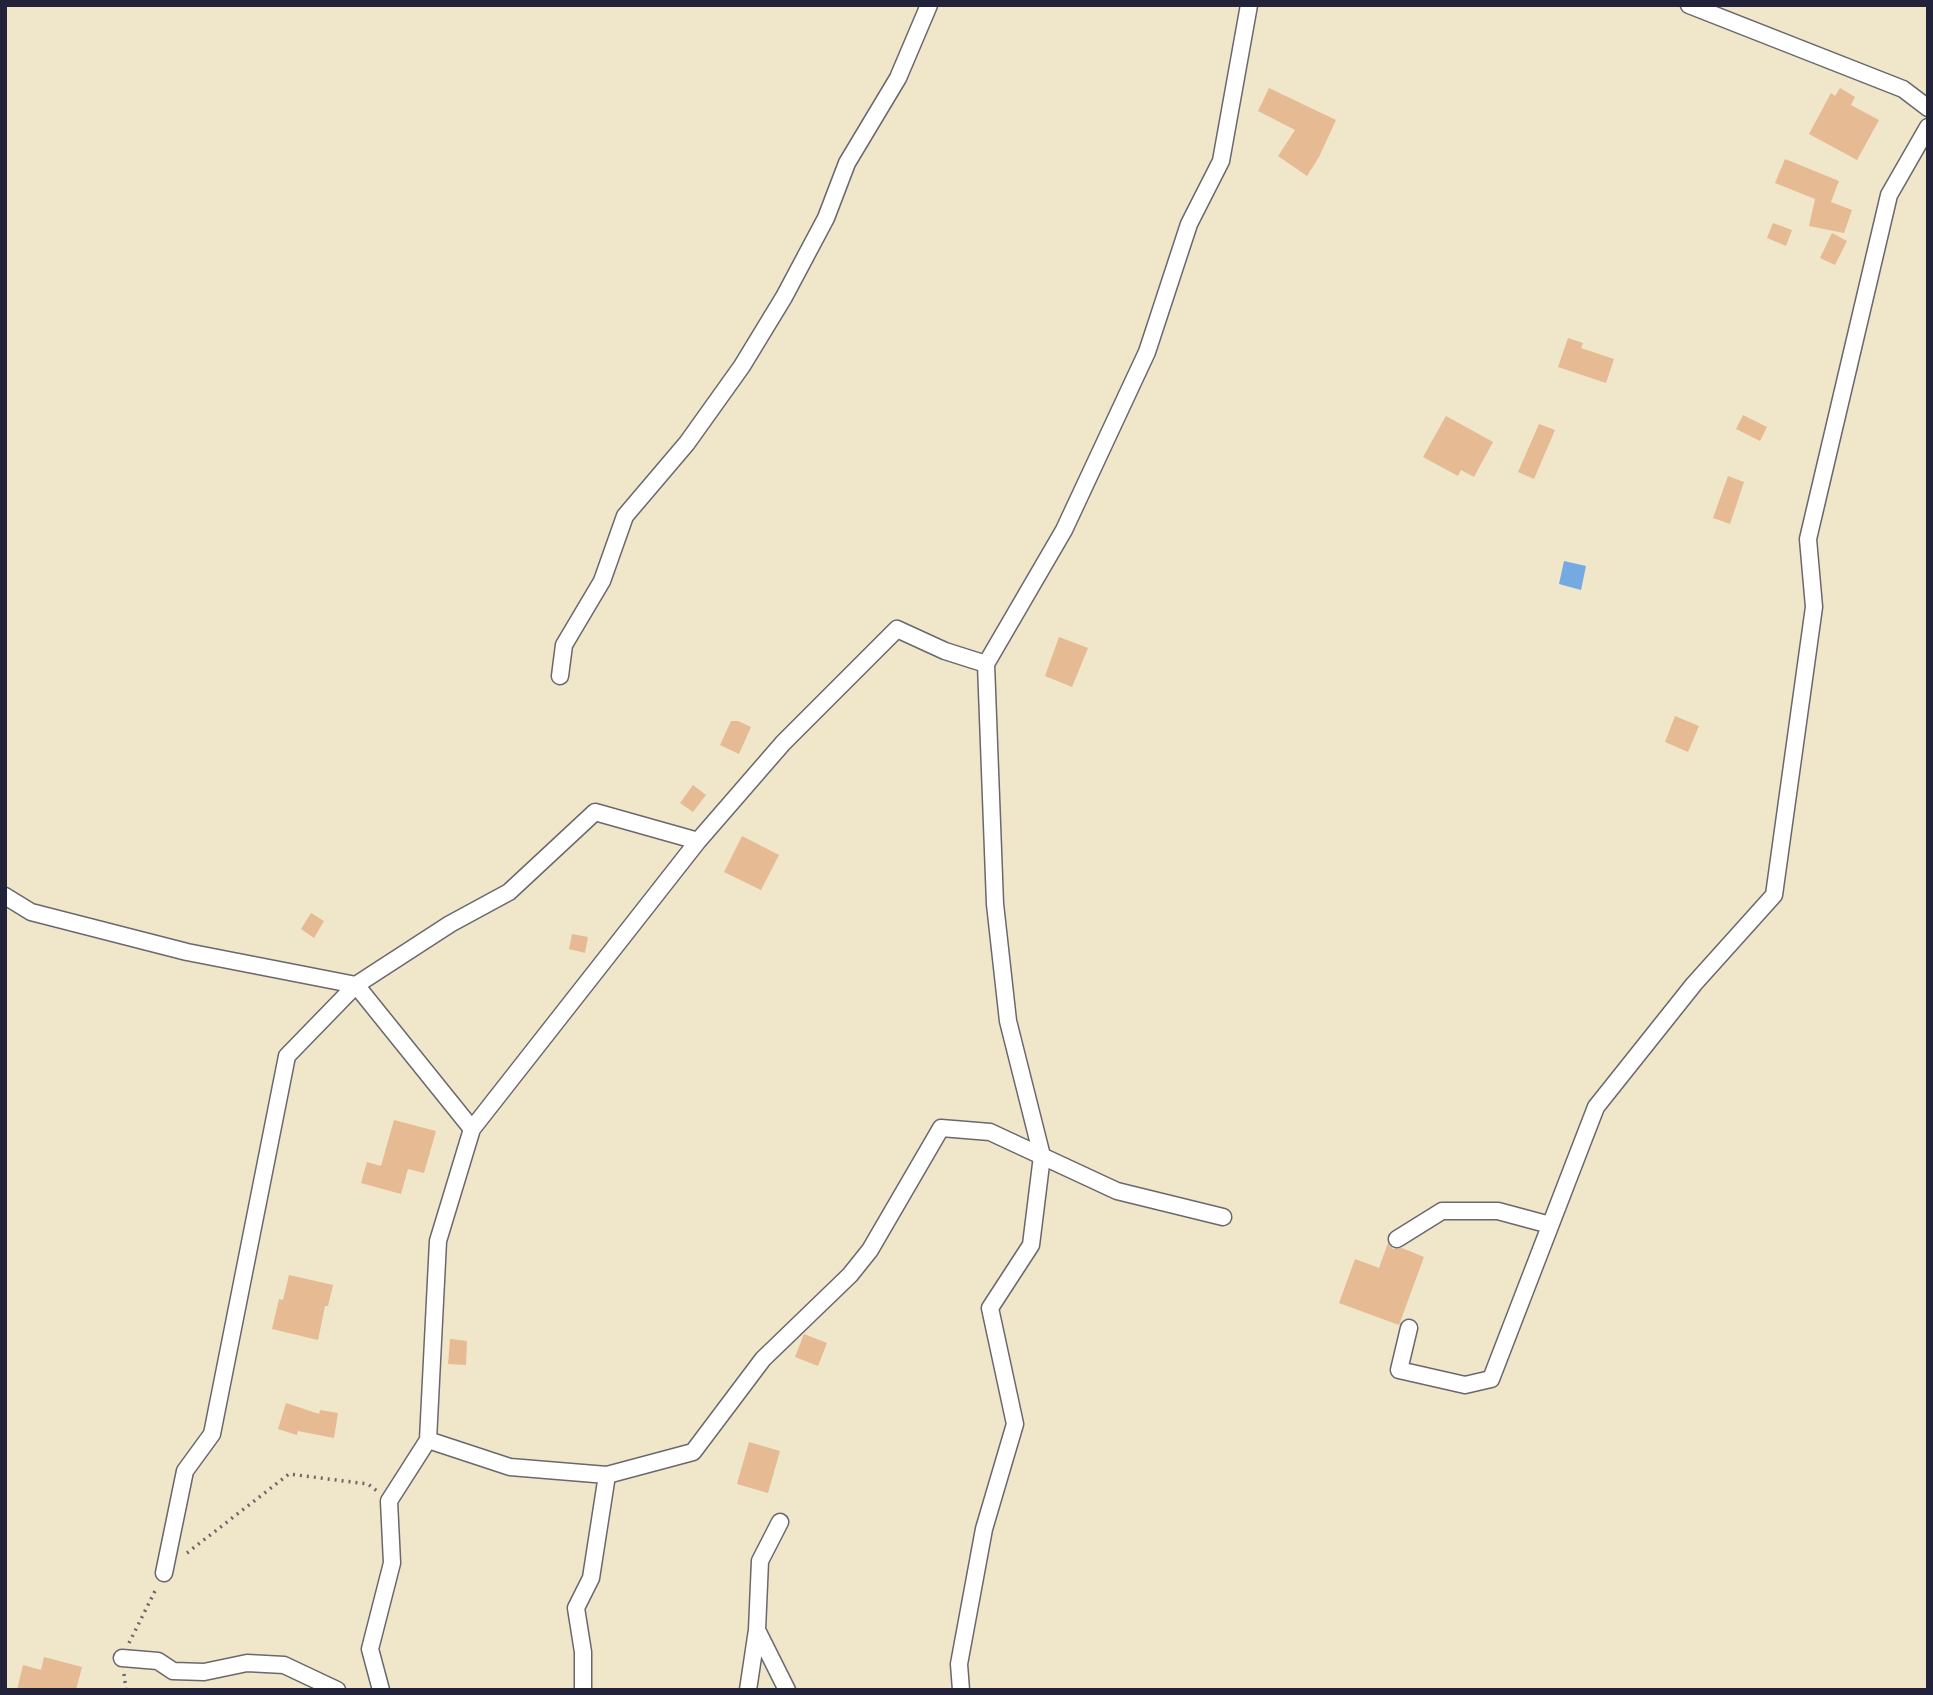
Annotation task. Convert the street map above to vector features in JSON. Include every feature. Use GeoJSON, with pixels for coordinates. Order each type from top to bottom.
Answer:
{"type":"FeatureCollection","features":[{"type":"Feature","properties":{"kind":"street"},"geometry":{"type":"LineString","coordinates":[[560,676],[564,645],[603,581],[625,516],[687,443],[742,366],[784,297],[826,218],[847,163],[898,78],[929,5]]}},
{"type":"Feature","properties":{"kind":"street"},"geometry":{"type":"LineString","coordinates":[[961,1690],[959,1664],[984,1529],[1015,1424],[990,1308],[1031,1245],[1042,1156],[1008,1021],[1005,995],[995,904],[986,664],[1064,530],[1147,352],[1189,225],[1221,161],[1250,5]]}},
{"type":"Feature","properties":{"kind":"street"},"geometry":{"type":"LineString","coordinates":[[1689,5],[1903,89],[1928,108]]}},
{"type":"Feature","properties":{"kind":"street"},"geometry":{"type":"LineString","coordinates":[[1409,1328],[1399,1370],[1465,1385],[1491,1379],[1596,1107],[1694,984],[1774,895],[1814,607],[1808,539],[1889,195],[1928,127]]}},
{"type":"Feature","properties":{"kind":"street"},"geometry":{"type":"LineString","coordinates":[[381,1690],[370,1649],[392,1563],[389,1501],[428,1440],[438,1241],[472,1129],[698,841],[783,743],[897,629],[945,651],[986,664]]}},
{"type":"Feature","properties":{"kind":"street"},"geometry":{"type":"LineString","coordinates":[[164,1573],[185,1471],[212,1434],[287,1056],[356,985],[450,924],[509,892],[595,812],[698,841]]}},
{"type":"Feature","properties":{"kind":"street"},"geometry":{"type":"LineString","coordinates":[[5,896],[31,912],[187,952],[356,985],[472,1129]]}},
{"type":"Feature","properties":{"kind":"street"},"geometry":{"type":"LineString","coordinates":[[428,1440],[510,1467],[607,1475],[693,1452],[763,1359],[850,1275],[870,1250],[941,1128],[990,1132],[1117,1191],[1223,1217]]}},
{"type":"Feature","properties":{"kind":"street"},"geometry":{"type":"LineString","coordinates":[[1397,1239],[1442,1211],[1498,1211],[1550,1225]]}},
{"type":"Feature","properties":{"kind":"street"},"geometry":{"type":"LineString","coordinates":[[583,1690],[583,1652],[576,1608],[591,1578],[607,1475]]}},
{"type":"Feature","properties":{"kind":"street"},"geometry":{"type":"LineString","coordinates":[[748,1690],[757,1630],[760,1561],[780,1522]]}},
{"type":"Feature","properties":{"kind":"street"},"geometry":{"type":"LineString","coordinates":[[757,1630],[787,1690]]}},
{"type":"Feature","properties":{"kind":"street"},"geometry":{"type":"LineString","coordinates":[[122,1658],[158,1661],[173,1671],[204,1672],[247,1664],[284,1665],[338,1690]]}},
{"type":"Feature","properties":{"kind":"path"},"geometry":{"type":"LineString","coordinates":[[126,1690],[122,1658],[164,1573],[289,1474],[368,1484],[389,1501]]}},
{"type":"Feature","properties":{"kind":"water"},"geometry":{"type":"Polygon","coordinates":[[[1564,561],[1586,566],[1581,590],[1559,584],[1564,561]]]}},
{"type":"Feature","properties":{"kind":"building"},"geometry":{"type":"Polygon","coordinates":[[[1269,88],[1336,120],[1307,176],[1278,156],[1295,130],[1258,111],[1269,88]]]}},
{"type":"Feature","properties":{"kind":"building"},"geometry":{"type":"Polygon","coordinates":[[[1840,88],[1855,97],[1851,105],[1879,120],[1857,160],[1809,134],[1831,93],[1835,96],[1840,88]]]}},
{"type":"Feature","properties":{"kind":"building"},"geometry":{"type":"Polygon","coordinates":[[[1785,159],[1839,181],[1831,202],[1852,210],[1844,233],[1809,226],[1815,199],[1775,183],[1785,159]]]}},
{"type":"Feature","properties":{"kind":"building"},"geometry":{"type":"Polygon","coordinates":[[[1773,223],[1792,230],[1786,246],[1767,238],[1773,223]]]}},
{"type":"Feature","properties":{"kind":"building"},"geometry":{"type":"Polygon","coordinates":[[[1832,233],[1847,241],[1835,265],[1820,258],[1832,233]]]}},
{"type":"Feature","properties":{"kind":"building"},"geometry":{"type":"Polygon","coordinates":[[[1568,338],[1583,343],[1581,348],[1614,359],[1606,383],[1558,367],[1568,338]]]}},
{"type":"Feature","properties":{"kind":"building"},"geometry":{"type":"Polygon","coordinates":[[[1743,415],[1767,427],[1760,441],[1736,429],[1743,415]]]}},
{"type":"Feature","properties":{"kind":"building"},"geometry":{"type":"Polygon","coordinates":[[[1446,416],[1493,442],[1474,477],[1461,470],[1458,476],[1423,457],[1446,416]]]}},
{"type":"Feature","properties":{"kind":"building"},"geometry":{"type":"Polygon","coordinates":[[[1539,424],[1555,430],[1534,479],[1518,472],[1539,424]]]}},
{"type":"Feature","properties":{"kind":"building"},"geometry":{"type":"Polygon","coordinates":[[[1728,476],[1744,482],[1730,524],[1713,518],[1728,476]]]}},
{"type":"Feature","properties":{"kind":"building"},"geometry":{"type":"Polygon","coordinates":[[[1059,637],[1088,648],[1072,687],[1045,676],[1059,637]]]}},
{"type":"Feature","properties":{"kind":"building"},"geometry":{"type":"Polygon","coordinates":[[[1675,716],[1699,726],[1688,752],[1665,742],[1675,716]]]}},
{"type":"Feature","properties":{"kind":"building"},"geometry":{"type":"Polygon","coordinates":[[[731,721],[751,727],[739,754],[720,745],[731,721]]]}},
{"type":"Feature","properties":{"kind":"building"},"geometry":{"type":"Polygon","coordinates":[[[693,785],[706,795],[693,812],[680,803],[693,785]]]}},
{"type":"Feature","properties":{"kind":"building"},"geometry":{"type":"Polygon","coordinates":[[[742,836],[779,855],[761,890],[724,872],[742,836]]]}},
{"type":"Feature","properties":{"kind":"building"},"geometry":{"type":"Polygon","coordinates":[[[311,913],[324,921],[314,938],[301,929],[311,913]]]}},
{"type":"Feature","properties":{"kind":"building"},"geometry":{"type":"Polygon","coordinates":[[[572,934],[588,937],[585,953],[569,949],[572,934]]]}},
{"type":"Feature","properties":{"kind":"building"},"geometry":{"type":"Polygon","coordinates":[[[394,1120],[436,1131],[424,1173],[408,1169],[401,1194],[361,1183],[367,1162],[381,1166],[394,1120]]]}},
{"type":"Feature","properties":{"kind":"building"},"geometry":{"type":"Polygon","coordinates":[[[1388,1243],[1393,1249],[1402,1248],[1424,1257],[1399,1325],[1339,1303],[1355,1259],[1379,1268],[1388,1243]]]}},
{"type":"Feature","properties":{"kind":"building"},"geometry":{"type":"Polygon","coordinates":[[[289,1275],[333,1285],[328,1306],[325,1306],[318,1340],[272,1329],[279,1299],[283,1300],[289,1275]]]}},
{"type":"Feature","properties":{"kind":"building"},"geometry":{"type":"Polygon","coordinates":[[[804,1334],[827,1343],[818,1366],[795,1357],[804,1334]]]}},
{"type":"Feature","properties":{"kind":"building"},"geometry":{"type":"Polygon","coordinates":[[[450,1339],[467,1341],[466,1365],[448,1364],[450,1339]]]}},
{"type":"Feature","properties":{"kind":"building"},"geometry":{"type":"Polygon","coordinates":[[[286,1403],[319,1414],[320,1410],[338,1413],[334,1438],[298,1431],[297,1435],[278,1429],[286,1403]]]}},
{"type":"Feature","properties":{"kind":"building"},"geometry":{"type":"Polygon","coordinates":[[[749,1442],[780,1451],[768,1493],[737,1484],[749,1442]]]}},
{"type":"Feature","properties":{"kind":"building"},"geometry":{"type":"Polygon","coordinates":[[[44,1657],[82,1667],[76,1690],[17,1690],[23,1665],[41,1670],[44,1657]]]}}]}
